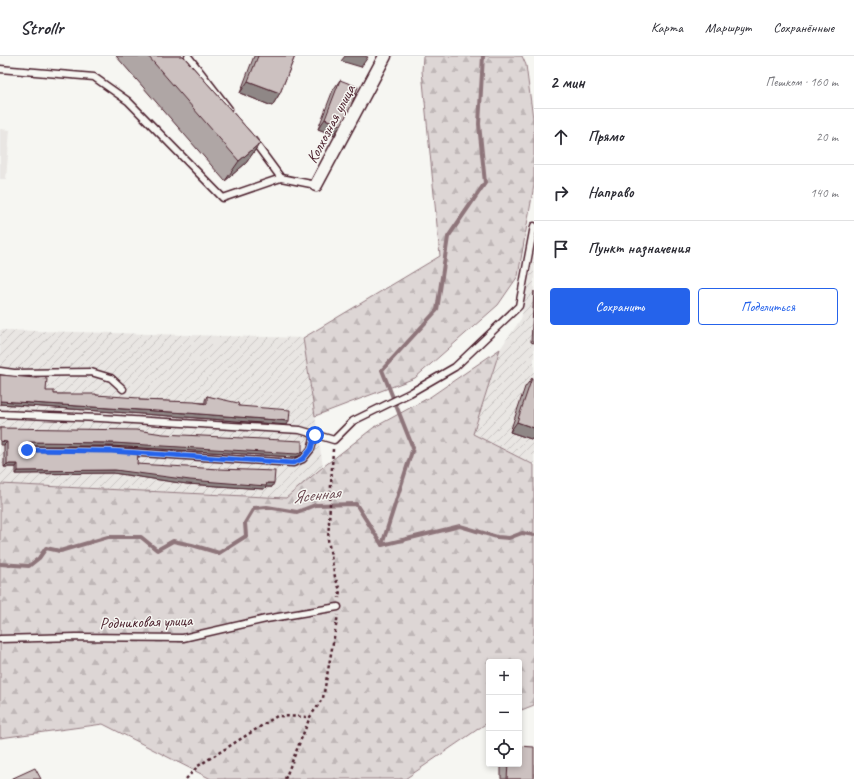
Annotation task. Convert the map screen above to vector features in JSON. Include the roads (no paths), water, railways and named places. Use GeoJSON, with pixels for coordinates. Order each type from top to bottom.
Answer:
{"type":"FeatureCollection","features":[{"type":"Feature","properties":{"kind":"street","name":"Колхозная улица"},"geometry":{"type":"LineString","coordinates":[[316,185],[385,56]]}},
{"type":"Feature","properties":{"kind":"lane"},"geometry":{"type":"LineString","coordinates":[[188,56],[235,117]]}},
{"type":"Feature","properties":{"kind":"lane"},"geometry":{"type":"LineString","coordinates":[[0,69],[94,77],[128,101],[223,198],[281,178],[316,185]]}},
{"type":"Feature","properties":{"kind":"lane"},"geometry":{"type":"LineString","coordinates":[[249,135],[281,178]]}},
{"type":"Feature","properties":{"kind":"lane"},"geometry":{"type":"LineString","coordinates":[[0,414],[108,418],[300,430],[334,440],[353,421],[455,367],[519,306],[534,226]]}},
{"type":"Feature","properties":{"kind":"lane"},"geometry":{"type":"LineString","coordinates":[[0,371],[14,373],[91,372],[111,378],[123,389]]}},
{"type":"Feature","properties":{"kind":"lane"},"geometry":{"type":"LineString","coordinates":[[27,450],[111,451],[293,463],[303,459],[311,449],[315,435]]}},
{"type":"Feature","properties":{"kind":"lane","name":"Родниковая улица"},"geometry":{"type":"LineString","coordinates":[[0,639],[76,637],[183,638],[266,619],[338,607]]}},
{"type":"Feature","properties":{"kind":"waterway"},"geometry":{"type":"LineString","coordinates":[[382,545],[413,448],[382,370],[437,310],[448,237],[485,183],[479,124],[483,56]]}},
{"type":"Feature","properties":{"kind":"waterway","name":"Ясенная"},"geometry":{"type":"LineString","coordinates":[[0,564],[29,566],[39,558],[46,548],[60,551],[108,537],[141,537],[157,550],[173,541],[219,553],[246,536],[245,523],[254,508],[267,507],[297,512],[315,505],[356,504],[382,545],[460,526],[497,537],[509,538],[522,533],[534,535]]}}]}
